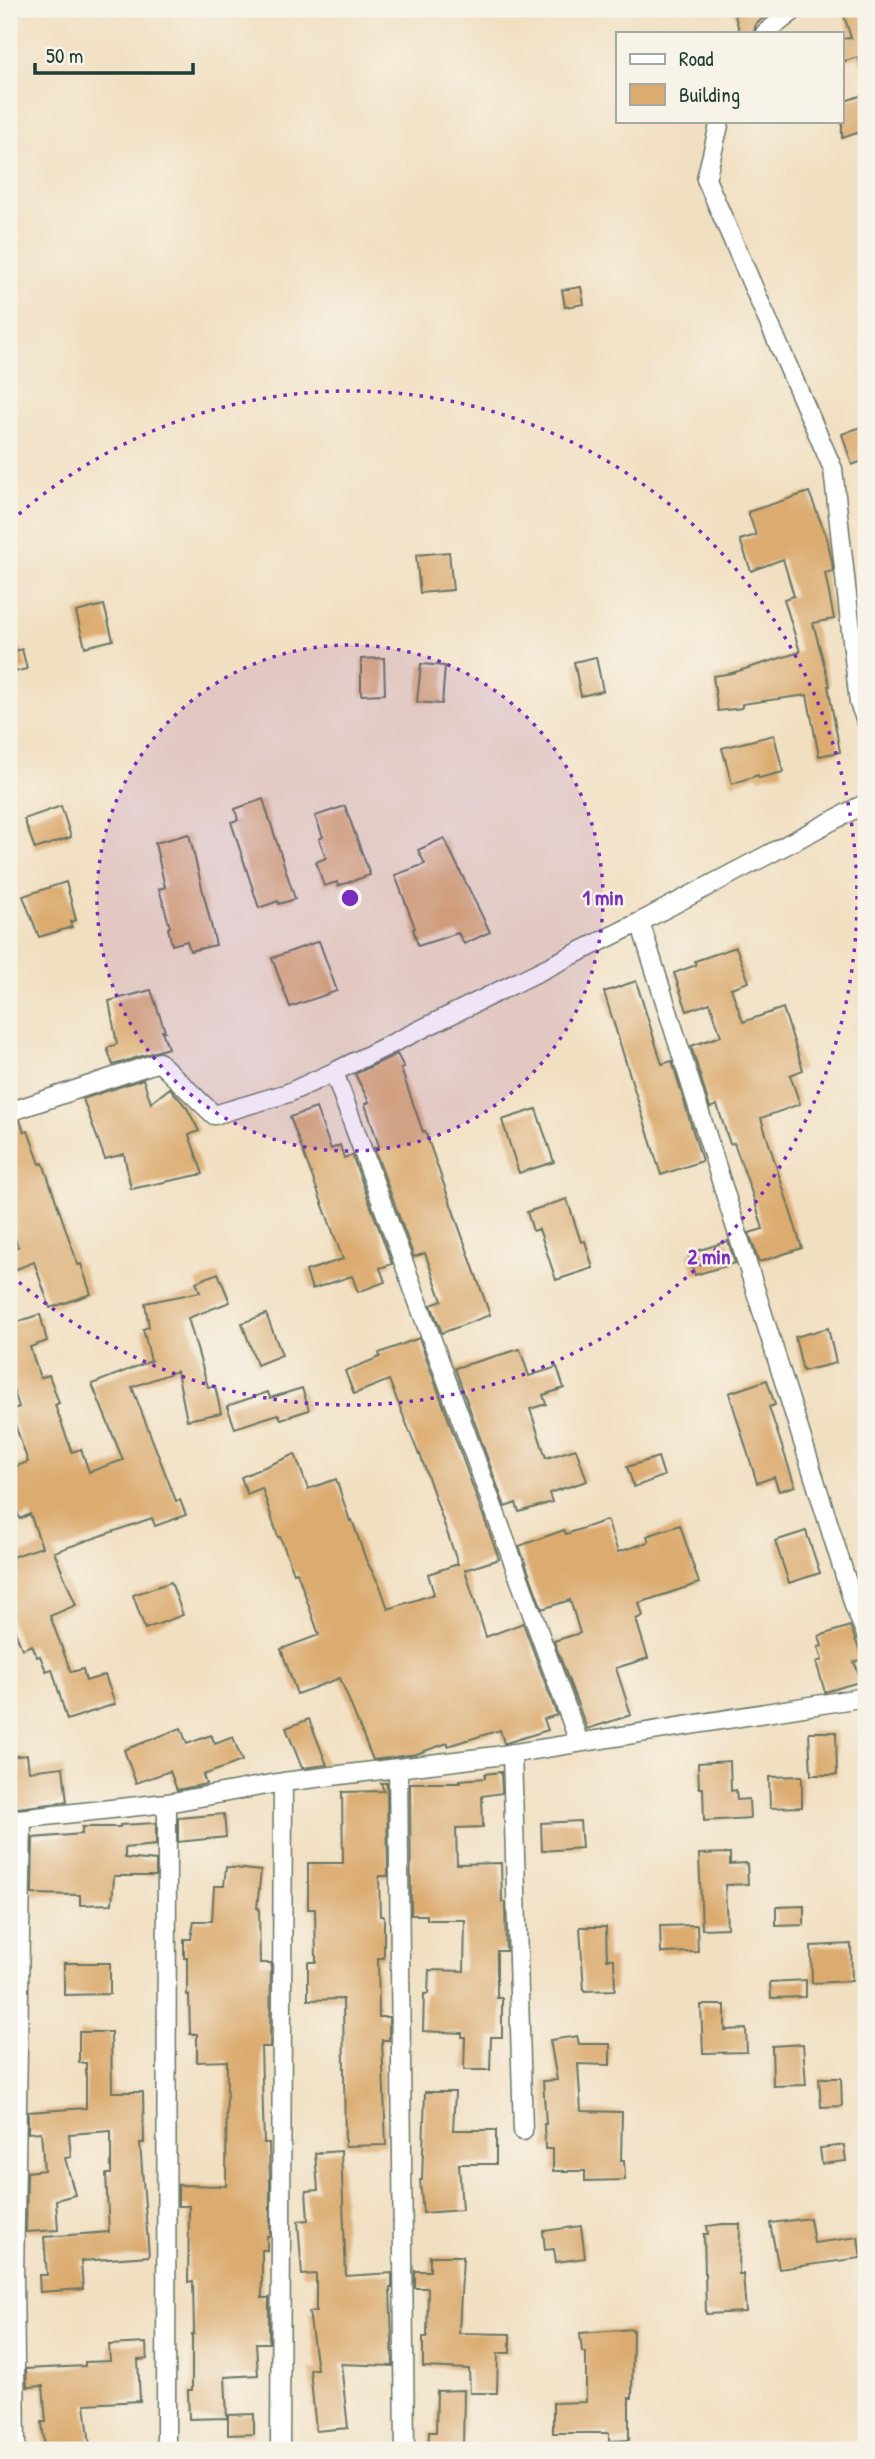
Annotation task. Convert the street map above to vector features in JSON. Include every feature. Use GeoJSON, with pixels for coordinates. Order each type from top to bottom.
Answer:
{"type":"FeatureCollection","features":[{"type":"Feature","properties":{"kind":"street"},"geometry":{"type":"LineString","coordinates":[[766,32],[796,9]]}},
{"type":"Feature","properties":{"kind":"street"},"geometry":{"type":"LineString","coordinates":[[720,122],[706,179],[833,469],[859,703],[866,721]]}},
{"type":"Feature","properties":{"kind":"street"},"geometry":{"type":"LineString","coordinates":[[9,1112],[159,1062],[215,1115],[288,1094],[640,922],[866,803]]}},
{"type":"Feature","properties":{"kind":"street"},"geometry":{"type":"LineString","coordinates":[[640,922],[855,1608],[866,1634]]}},
{"type":"Feature","properties":{"kind":"street"},"geometry":{"type":"LineString","coordinates":[[334,1072],[579,1742]]}},
{"type":"Feature","properties":{"kind":"street"},"geometry":{"type":"LineString","coordinates":[[16,2450],[15,1820],[167,1804],[282,1782],[512,1753],[866,1697]]}},
{"type":"Feature","properties":{"kind":"street"},"geometry":{"type":"LineString","coordinates":[[512,1753],[523,2131]]}},
{"type":"Feature","properties":{"kind":"street"},"geometry":{"type":"LineString","coordinates":[[398,1768],[405,2450]]}},
{"type":"Feature","properties":{"kind":"street"},"geometry":{"type":"LineString","coordinates":[[280,2450],[282,1782]]}},
{"type":"Feature","properties":{"kind":"street"},"geometry":{"type":"LineString","coordinates":[[167,1804],[167,2447]]}},
{"type":"Feature","properties":{"kind":"building"},"geometry":{"type":"Polygon","coordinates":[[[733,9],[778,9],[756,23],[754,32],[740,32],[733,9]]]}},
{"type":"Feature","properties":{"kind":"building"},"geometry":{"type":"Polygon","coordinates":[[[842,9],[866,9],[866,73],[863,73],[858,57],[844,61],[844,39],[851,38],[842,9]]]}},
{"type":"Feature","properties":{"kind":"building"},"geometry":{"type":"Polygon","coordinates":[[[866,94],[866,130],[842,138],[844,122],[844,101],[866,94]]]}},
{"type":"Feature","properties":{"kind":"building"},"geometry":{"type":"Polygon","coordinates":[[[581,287],[584,304],[565,307],[562,290],[581,287]]]}},
{"type":"Feature","properties":{"kind":"building"},"geometry":{"type":"Polygon","coordinates":[[[866,425],[866,460],[852,465],[842,434],[866,425]]]}},
{"type":"Feature","properties":{"kind":"building"},"geometry":{"type":"Polygon","coordinates":[[[809,492],[827,538],[832,562],[833,571],[825,573],[834,619],[813,623],[830,686],[840,752],[819,756],[807,695],[742,704],[742,708],[718,711],[713,676],[732,673],[800,652],[784,599],[794,596],[783,559],[751,571],[740,540],[756,535],[748,512],[809,492]]]}},
{"type":"Feature","properties":{"kind":"building"},"geometry":{"type":"Polygon","coordinates":[[[449,552],[453,590],[420,593],[416,555],[449,552]]]}},
{"type":"Feature","properties":{"kind":"building"},"geometry":{"type":"Polygon","coordinates":[[[104,605],[113,640],[85,647],[76,612],[104,605]]]}},
{"type":"Feature","properties":{"kind":"building"},"geometry":{"type":"Polygon","coordinates":[[[22,649],[27,669],[9,673],[9,653],[22,649]]]}},
{"type":"Feature","properties":{"kind":"building"},"geometry":{"type":"Polygon","coordinates":[[[596,657],[603,691],[581,696],[574,662],[596,657]]]}},
{"type":"Feature","properties":{"kind":"building"},"geometry":{"type":"Polygon","coordinates":[[[384,658],[385,694],[361,695],[361,659],[384,658]]]}},
{"type":"Feature","properties":{"kind":"building"},"geometry":{"type":"Polygon","coordinates":[[[421,664],[445,666],[442,704],[417,702],[421,664]]]}},
{"type":"Feature","properties":{"kind":"building"},"geometry":{"type":"Polygon","coordinates":[[[774,735],[783,772],[759,778],[758,775],[732,784],[722,748],[774,735]]]}},
{"type":"Feature","properties":{"kind":"building"},"geometry":{"type":"Polygon","coordinates":[[[263,799],[295,899],[279,904],[278,901],[259,908],[231,822],[238,820],[235,809],[263,799]]]}},
{"type":"Feature","properties":{"kind":"building"},"geometry":{"type":"Polygon","coordinates":[[[61,806],[71,837],[35,849],[24,819],[61,806]]]}},
{"type":"Feature","properties":{"kind":"building"},"geometry":{"type":"Polygon","coordinates":[[[345,806],[370,875],[338,886],[337,882],[324,886],[316,862],[326,858],[319,839],[323,837],[315,816],[345,806]]]}},
{"type":"Feature","properties":{"kind":"building"},"geometry":{"type":"Polygon","coordinates":[[[189,834],[216,945],[190,951],[187,941],[172,945],[170,927],[159,889],[165,887],[155,843],[189,834]]]}},
{"type":"Feature","properties":{"kind":"building"},"geometry":{"type":"Polygon","coordinates":[[[444,838],[490,932],[464,944],[458,933],[418,946],[413,929],[415,928],[395,875],[425,864],[418,850],[444,838]]]}},
{"type":"Feature","properties":{"kind":"building"},"geometry":{"type":"Polygon","coordinates":[[[66,882],[76,920],[70,922],[72,927],[39,937],[23,896],[66,882]]]}},
{"type":"Feature","properties":{"kind":"building"},"geometry":{"type":"Polygon","coordinates":[[[319,941],[337,991],[290,1007],[272,958],[319,941]]]}},
{"type":"Feature","properties":{"kind":"building"},"geometry":{"type":"Polygon","coordinates":[[[736,947],[749,982],[731,988],[743,1022],[783,1008],[803,1070],[790,1075],[800,1104],[761,1118],[802,1248],[759,1262],[749,1233],[763,1229],[754,1199],[734,1143],[730,1144],[717,1105],[710,1108],[691,1046],[721,1036],[710,1003],[687,1011],[674,973],[696,965],[695,961],[736,947]]]}},
{"type":"Feature","properties":{"kind":"building"},"geometry":{"type":"Polygon","coordinates":[[[636,981],[662,1064],[672,1061],[702,1161],[661,1175],[604,992],[636,981]]]}},
{"type":"Feature","properties":{"kind":"building"},"geometry":{"type":"Polygon","coordinates":[[[151,990],[168,1048],[113,1065],[107,1048],[117,1044],[109,1001],[151,990]]]}},
{"type":"Feature","properties":{"kind":"building"},"geometry":{"type":"Polygon","coordinates":[[[397,1054],[404,1067],[401,1069],[490,1315],[442,1333],[431,1305],[442,1301],[425,1253],[414,1257],[374,1148],[379,1146],[365,1104],[369,1102],[355,1074],[397,1054]]]}},
{"type":"Feature","properties":{"kind":"building"},"geometry":{"type":"Polygon","coordinates":[[[143,1079],[151,1103],[170,1088],[187,1108],[199,1131],[189,1135],[203,1174],[131,1189],[124,1154],[105,1159],[83,1099],[143,1079]]]}},
{"type":"Feature","properties":{"kind":"building"},"geometry":{"type":"Polygon","coordinates":[[[316,1108],[331,1149],[340,1145],[344,1158],[352,1155],[392,1264],[380,1268],[385,1282],[358,1292],[352,1276],[312,1289],[306,1271],[343,1259],[290,1117],[316,1108]]]}},
{"type":"Feature","properties":{"kind":"building"},"geometry":{"type":"Polygon","coordinates":[[[536,1109],[554,1162],[519,1173],[502,1120],[536,1109]]]}},
{"type":"Feature","properties":{"kind":"building"},"geometry":{"type":"Polygon","coordinates":[[[20,1120],[24,1132],[28,1131],[40,1164],[43,1163],[78,1265],[81,1264],[91,1294],[50,1308],[34,1262],[9,1272],[9,1249],[18,1247],[9,1222],[9,1123],[20,1120]]]}},
{"type":"Feature","properties":{"kind":"building"},"geometry":{"type":"Polygon","coordinates":[[[567,1199],[593,1268],[556,1280],[539,1229],[533,1231],[527,1212],[567,1199]]]}},
{"type":"Feature","properties":{"kind":"building"},"geometry":{"type":"Polygon","coordinates":[[[728,1241],[735,1263],[695,1275],[688,1254],[728,1241]]]}},
{"type":"Feature","properties":{"kind":"building"},"geometry":{"type":"Polygon","coordinates":[[[218,1273],[230,1302],[188,1318],[208,1387],[215,1386],[221,1413],[187,1420],[177,1371],[132,1387],[176,1501],[180,1500],[186,1515],[155,1526],[152,1518],[54,1552],[76,1605],[50,1616],[71,1672],[83,1669],[86,1681],[105,1675],[115,1704],[67,1720],[52,1669],[46,1671],[32,1645],[22,1649],[9,1616],[9,1558],[42,1547],[30,1514],[20,1519],[9,1489],[9,1469],[28,1462],[10,1410],[19,1407],[9,1377],[9,1325],[40,1314],[47,1341],[30,1347],[40,1378],[49,1375],[59,1403],[55,1405],[72,1452],[81,1449],[89,1472],[123,1460],[92,1384],[151,1361],[143,1329],[149,1327],[145,1303],[200,1292],[196,1282],[218,1273]]]}},
{"type":"Feature","properties":{"kind":"building"},"geometry":{"type":"Polygon","coordinates":[[[266,1314],[282,1355],[257,1365],[242,1323],[266,1314]]]}},
{"type":"Feature","properties":{"kind":"building"},"geometry":{"type":"Polygon","coordinates":[[[828,1328],[836,1363],[803,1371],[795,1337],[828,1328]]]}},
{"type":"Feature","properties":{"kind":"building"},"geometry":{"type":"Polygon","coordinates":[[[419,1338],[499,1559],[465,1570],[486,1637],[523,1623],[557,1715],[544,1719],[548,1730],[506,1743],[500,1730],[416,1754],[373,1760],[340,1678],[297,1694],[281,1649],[319,1635],[297,1572],[294,1573],[278,1537],[262,1488],[247,1494],[241,1477],[295,1454],[308,1489],[336,1479],[350,1521],[352,1520],[388,1609],[434,1594],[428,1574],[458,1564],[420,1454],[389,1380],[354,1394],[345,1371],[380,1357],[379,1353],[419,1338]]]}},
{"type":"Feature","properties":{"kind":"building"},"geometry":{"type":"Polygon","coordinates":[[[520,1349],[529,1376],[557,1367],[564,1388],[543,1395],[546,1404],[530,1409],[546,1458],[576,1449],[587,1481],[549,1493],[552,1502],[519,1512],[516,1503],[505,1507],[455,1368],[520,1349]]]}},
{"type":"Feature","properties":{"kind":"building"},"geometry":{"type":"Polygon","coordinates":[[[767,1380],[775,1405],[769,1407],[795,1486],[779,1491],[774,1477],[757,1483],[729,1393],[767,1380]]]}},
{"type":"Feature","properties":{"kind":"building"},"geometry":{"type":"Polygon","coordinates":[[[302,1388],[309,1410],[281,1419],[278,1414],[235,1428],[227,1406],[268,1392],[270,1398],[302,1388]]]}},
{"type":"Feature","properties":{"kind":"building"},"geometry":{"type":"Polygon","coordinates":[[[658,1457],[664,1476],[634,1487],[627,1467],[658,1457]]]}},
{"type":"Feature","properties":{"kind":"building"},"geometry":{"type":"Polygon","coordinates":[[[607,1520],[618,1552],[649,1542],[647,1536],[680,1525],[699,1583],[639,1603],[643,1616],[636,1619],[648,1658],[616,1668],[631,1715],[587,1729],[554,1641],[580,1633],[570,1600],[542,1609],[519,1546],[564,1530],[566,1534],[607,1520]]]}},
{"type":"Feature","properties":{"kind":"building"},"geometry":{"type":"Polygon","coordinates":[[[806,1531],[820,1573],[789,1583],[775,1541],[806,1531]]]}},
{"type":"Feature","properties":{"kind":"building"},"geometry":{"type":"Polygon","coordinates":[[[171,1582],[183,1615],[145,1629],[133,1595],[171,1582]]]}},
{"type":"Feature","properties":{"kind":"building"},"geometry":{"type":"Polygon","coordinates":[[[850,1626],[863,1659],[854,1662],[862,1681],[825,1692],[816,1662],[822,1660],[818,1647],[822,1646],[819,1636],[850,1626]]]}},
{"type":"Feature","properties":{"kind":"building"},"geometry":{"type":"Polygon","coordinates":[[[309,1719],[327,1765],[302,1768],[286,1728],[309,1719]]]}},
{"type":"Feature","properties":{"kind":"building"},"geometry":{"type":"Polygon","coordinates":[[[181,1728],[187,1744],[211,1735],[215,1744],[233,1737],[242,1761],[203,1775],[206,1784],[177,1790],[170,1771],[136,1783],[124,1750],[181,1728]]]}},
{"type":"Feature","properties":{"kind":"building"},"geometry":{"type":"Polygon","coordinates":[[[809,1732],[836,1732],[837,1775],[811,1775],[809,1732]]]}},
{"type":"Feature","properties":{"kind":"building"},"geometry":{"type":"Polygon","coordinates":[[[27,1755],[29,1771],[63,1767],[67,1802],[9,1809],[9,1757],[27,1755]]]}},
{"type":"Feature","properties":{"kind":"building"},"geometry":{"type":"Polygon","coordinates":[[[730,1761],[731,1791],[736,1790],[737,1800],[749,1799],[750,1818],[704,1821],[703,1788],[699,1788],[698,1763],[730,1761]]]}},
{"type":"Feature","properties":{"kind":"building"},"geometry":{"type":"Polygon","coordinates":[[[501,1772],[502,1793],[482,1796],[483,1827],[456,1828],[457,1864],[501,1863],[502,1902],[505,1902],[506,1951],[497,1951],[497,1998],[502,1998],[502,2037],[491,2037],[490,2070],[464,2070],[465,2037],[462,2037],[462,2033],[423,2031],[424,1994],[428,1994],[429,1970],[464,1971],[465,1920],[427,1920],[427,1915],[411,1915],[410,1783],[460,1783],[460,1780],[485,1778],[485,1774],[501,1772]]]}},
{"type":"Feature","properties":{"kind":"building"},"geometry":{"type":"Polygon","coordinates":[[[802,1776],[802,1807],[770,1808],[769,1777],[802,1776]]]}},
{"type":"Feature","properties":{"kind":"building"},"geometry":{"type":"Polygon","coordinates":[[[381,1783],[387,1783],[388,1876],[379,1876],[380,1916],[384,1916],[384,1958],[378,1958],[379,2017],[389,2017],[389,2040],[382,2040],[386,2145],[345,2146],[343,1999],[308,2000],[308,1962],[316,1962],[315,1909],[308,1909],[308,1863],[343,1863],[342,1792],[384,1791],[381,1783]]]}},
{"type":"Feature","properties":{"kind":"building"},"geometry":{"type":"Polygon","coordinates":[[[224,1814],[226,1837],[178,1842],[178,1818],[224,1814]]]}},
{"type":"Feature","properties":{"kind":"building"},"geometry":{"type":"Polygon","coordinates":[[[580,1821],[582,1848],[542,1851],[541,1823],[580,1821]]]}},
{"type":"Feature","properties":{"kind":"building"},"geometry":{"type":"Polygon","coordinates":[[[156,1823],[156,1845],[125,1848],[125,1858],[156,1861],[156,1876],[114,1876],[112,1904],[80,1905],[80,1895],[32,1894],[33,1838],[82,1834],[82,1827],[156,1823]]]}},
{"type":"Feature","properties":{"kind":"building"},"geometry":{"type":"Polygon","coordinates":[[[730,1853],[730,1864],[747,1863],[748,1884],[725,1885],[727,1928],[702,1929],[699,1854],[730,1853]]]}},
{"type":"Feature","properties":{"kind":"building"},"geometry":{"type":"Polygon","coordinates":[[[226,1867],[261,1871],[257,1908],[260,1963],[271,1963],[270,2047],[261,2047],[264,2143],[269,2143],[270,2179],[270,2236],[267,2236],[267,2250],[262,2250],[262,2298],[269,2298],[269,2343],[256,2343],[258,2375],[225,2377],[227,2418],[189,2419],[188,2390],[192,2390],[194,2334],[193,2281],[188,2282],[189,2206],[178,2206],[178,2185],[226,2186],[227,2061],[197,2062],[197,2034],[190,2034],[184,1939],[191,1939],[194,1921],[212,1921],[214,1886],[224,1886],[226,1867]]]}},
{"type":"Feature","properties":{"kind":"building"},"geometry":{"type":"Polygon","coordinates":[[[804,1906],[804,1925],[776,1926],[776,1907],[804,1906]]]}},
{"type":"Feature","properties":{"kind":"building"},"geometry":{"type":"Polygon","coordinates":[[[697,1925],[698,1952],[661,1953],[660,1926],[697,1925]]]}},
{"type":"Feature","properties":{"kind":"building"},"geometry":{"type":"Polygon","coordinates":[[[580,1927],[606,1927],[607,1959],[614,1959],[615,1990],[584,1991],[580,1927]]]}},
{"type":"Feature","properties":{"kind":"building"},"geometry":{"type":"Polygon","coordinates":[[[851,1944],[852,1981],[812,1983],[811,1946],[851,1944]]]}},
{"type":"Feature","properties":{"kind":"building"},"geometry":{"type":"Polygon","coordinates":[[[64,1963],[110,1963],[110,1994],[64,1995],[64,1963]]]}},
{"type":"Feature","properties":{"kind":"building"},"geometry":{"type":"Polygon","coordinates":[[[806,1980],[806,1997],[771,1998],[770,1982],[806,1980]]]}},
{"type":"Feature","properties":{"kind":"building"},"geometry":{"type":"Polygon","coordinates":[[[701,2005],[725,2005],[725,2030],[746,2029],[747,2052],[703,2053],[701,2005]]]}},
{"type":"Feature","properties":{"kind":"building"},"geometry":{"type":"Polygon","coordinates":[[[79,2032],[111,2032],[112,2092],[143,2092],[144,2143],[140,2143],[149,2256],[81,2261],[83,2289],[40,2292],[39,2275],[47,2275],[44,2237],[109,2232],[106,2174],[111,2174],[111,2131],[69,2134],[71,2157],[65,2158],[75,2195],[56,2200],[58,2230],[26,2232],[27,2172],[44,2170],[41,2132],[28,2133],[28,2112],[86,2108],[86,2063],[79,2063],[79,2032]]]}},
{"type":"Feature","properties":{"kind":"building"},"geometry":{"type":"Polygon","coordinates":[[[577,2036],[579,2044],[610,2044],[610,2065],[578,2064],[581,2111],[622,2112],[621,2160],[624,2160],[625,2180],[585,2181],[585,2171],[553,2171],[553,2149],[545,2149],[543,2081],[557,2080],[550,2040],[577,2036]]]}},
{"type":"Feature","properties":{"kind":"building"},"geometry":{"type":"Polygon","coordinates":[[[803,2044],[806,2085],[773,2086],[772,2046],[803,2044]]]}},
{"type":"Feature","properties":{"kind":"building"},"geometry":{"type":"Polygon","coordinates":[[[819,2078],[841,2078],[842,2106],[821,2107],[819,2078]]]}},
{"type":"Feature","properties":{"kind":"building"},"geometry":{"type":"Polygon","coordinates":[[[425,2092],[455,2092],[453,2130],[496,2130],[496,2164],[459,2164],[462,2210],[423,2213],[420,2180],[425,2092]]]}},
{"type":"Feature","properties":{"kind":"building"},"geometry":{"type":"Polygon","coordinates":[[[844,2145],[846,2161],[822,2164],[820,2148],[844,2145]]]}},
{"type":"Feature","properties":{"kind":"building"},"geometry":{"type":"Polygon","coordinates":[[[341,2151],[346,2276],[392,2273],[390,2288],[393,2366],[341,2364],[348,2428],[316,2431],[310,2369],[317,2369],[309,2312],[316,2311],[316,2274],[302,2275],[298,2221],[308,2220],[306,2191],[318,2190],[315,2153],[341,2151]]]}},
{"type":"Feature","properties":{"kind":"building"},"geometry":{"type":"Polygon","coordinates":[[[810,2218],[814,2243],[858,2237],[861,2258],[779,2269],[770,2223],[810,2218]]]}},
{"type":"Feature","properties":{"kind":"building"},"geometry":{"type":"Polygon","coordinates":[[[740,2224],[739,2274],[743,2274],[746,2312],[706,2314],[704,2234],[708,2234],[707,2226],[740,2224]]]}},
{"type":"Feature","properties":{"kind":"building"},"geometry":{"type":"Polygon","coordinates":[[[581,2226],[585,2258],[556,2262],[554,2249],[545,2250],[543,2231],[581,2226]]]}},
{"type":"Feature","properties":{"kind":"building"},"geometry":{"type":"Polygon","coordinates":[[[430,2256],[463,2256],[459,2333],[510,2334],[510,2353],[498,2353],[497,2393],[470,2393],[469,2369],[423,2367],[428,2288],[415,2288],[415,2271],[430,2271],[430,2256]]]}},
{"type":"Feature","properties":{"kind":"building"},"geometry":{"type":"Polygon","coordinates":[[[633,2329],[629,2440],[609,2441],[609,2433],[553,2433],[553,2403],[586,2402],[586,2352],[582,2352],[580,2333],[633,2329]]]}},
{"type":"Feature","properties":{"kind":"building"},"geometry":{"type":"Polygon","coordinates":[[[146,2343],[147,2359],[138,2360],[140,2401],[85,2404],[90,2445],[45,2450],[42,2422],[46,2422],[43,2386],[27,2387],[26,2369],[85,2366],[85,2362],[110,2361],[109,2345],[146,2343]]]}},
{"type":"Feature","properties":{"kind":"building"},"geometry":{"type":"Polygon","coordinates":[[[464,2390],[463,2450],[428,2450],[429,2432],[436,2432],[437,2391],[464,2390]]]}},
{"type":"Feature","properties":{"kind":"building"},"geometry":{"type":"Polygon","coordinates":[[[254,2414],[254,2434],[228,2435],[228,2415],[254,2414]]]}}]}
